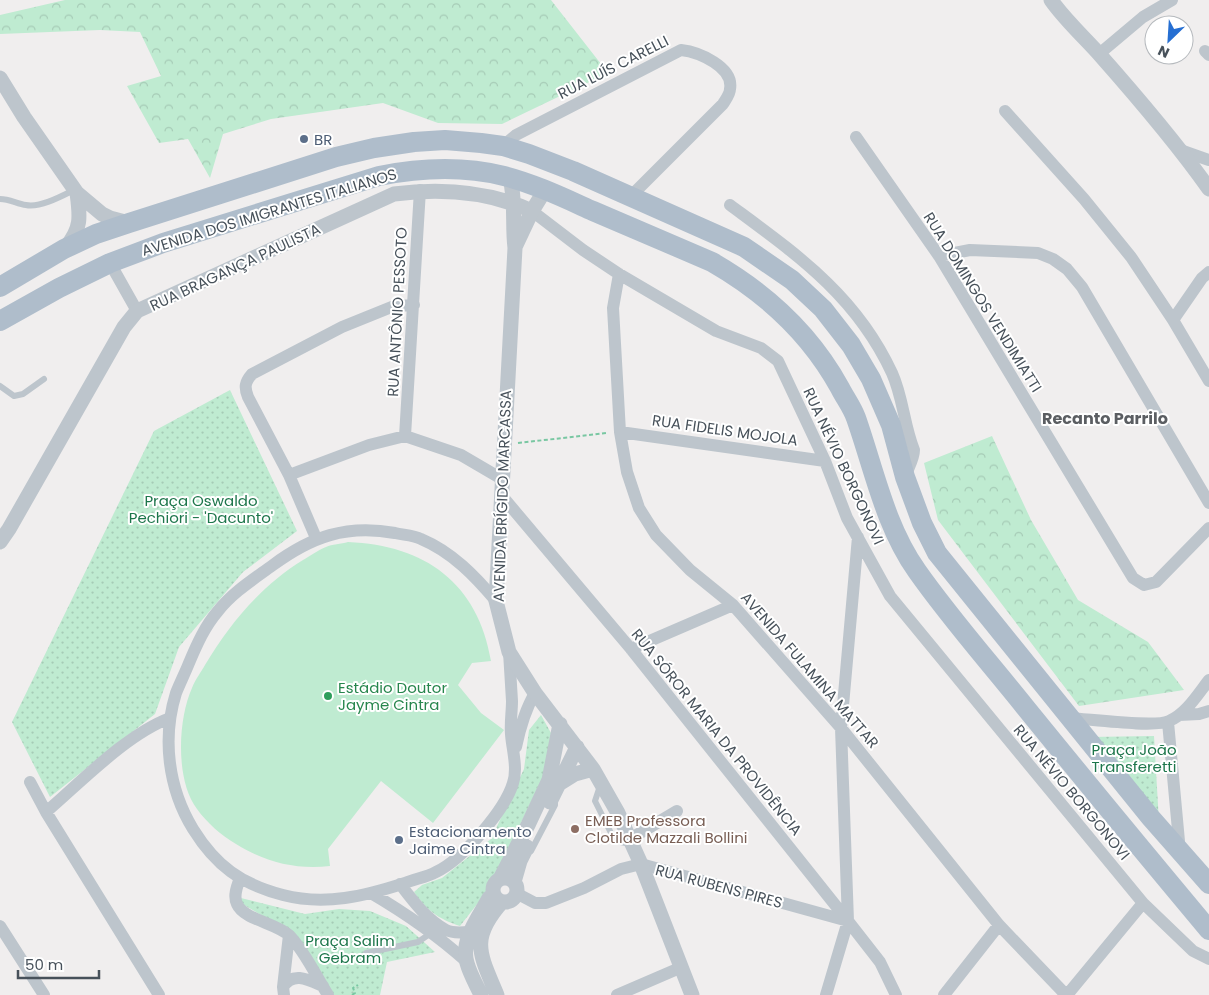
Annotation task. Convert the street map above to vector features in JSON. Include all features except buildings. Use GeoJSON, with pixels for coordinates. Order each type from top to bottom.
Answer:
{"type":"FeatureCollection","features":[{"type":"Feature","properties":{"kind":"main road","name":"AVENIDA DOS IMIGRANTES ITALIANOS"},"geometry":{"type":"LineString","coordinates":[[0,287],[64,249],[96,234],[128,223],[336,157],[382,146],[445,140],[481,142],[529,154],[744,247],[792,280],[822,309],[851,345],[871,380],[890,425],[905,477],[922,523],[937,553],[1151,818],[1209,884]]}},
{"type":"Feature","properties":{"kind":"main road"},"geometry":{"type":"LineString","coordinates":[[382,146],[387,174]]}},
{"type":"Feature","properties":{"kind":"main road","name":"AVENIDA DOS IMIGRANTES ITALIANOS"},"geometry":{"type":"LineString","coordinates":[[0,321],[59,288],[110,263],[163,242],[387,174],[438,169],[475,171],[510,178],[545,190],[712,262],[768,300],[801,331],[829,368],[855,415],[895,534],[915,569],[1116,819],[1209,930]]}},
{"type":"Feature","properties":{"kind":"main road"},"geometry":{"type":"LineString","coordinates":[[712,262],[726,266],[735,266],[740,261],[744,247]]}},
{"type":"Feature","properties":{"kind":"main road"},"geometry":{"type":"LineString","coordinates":[[59,288],[48,282],[46,276],[64,249]]}},
{"type":"Feature","properties":{"kind":"main road"},"geometry":{"type":"LineString","coordinates":[[1116,819],[1122,813],[1151,818]]}},
{"type":"Feature","properties":{"kind":"main road"},"geometry":{"type":"LineString","coordinates":[[1148,858],[1157,862],[1164,862],[1180,852]]}},
{"type":"Feature","properties":{"kind":"street"},"geometry":{"type":"LineString","coordinates":[[1052,0],[1183,152],[1209,189]]}},
{"type":"Feature","properties":{"kind":"street"},"geometry":{"type":"LineString","coordinates":[[1099,54],[1143,17],[1172,0]]}},
{"type":"Feature","properties":{"kind":"street","name":"RUA LUÍS CARELLI"},"geometry":{"type":"LineString","coordinates":[[503,146],[516,135],[681,50],[694,52],[711,59],[731,82],[730,92],[723,104],[630,197]]}},
{"type":"Feature","properties":{"kind":"street"},"geometry":{"type":"LineString","coordinates":[[0,78],[24,117],[76,191],[102,214],[128,223]]}},
{"type":"Feature","properties":{"kind":"street"},"geometry":{"type":"LineString","coordinates":[[1004,111],[1084,199],[1131,257],[1173,320],[1209,381]]}},
{"type":"Feature","properties":{"kind":"street","name":"RUA DOMINGOS VENDIMIATTI"},"geometry":{"type":"LineString","coordinates":[[856,138],[939,256],[1132,578],[1144,585],[1156,582],[1209,528]]}},
{"type":"Feature","properties":{"kind":"street"},"geometry":{"type":"LineString","coordinates":[[1183,152],[1209,160]]}},
{"type":"Feature","properties":{"kind":"street","name":"AVENIDA BRÍGIDO MARCASSA"},"geometry":{"type":"LineString","coordinates":[[510,178],[513,190],[512,228],[514,248],[496,601],[509,652],[535,693],[593,769],[631,842],[692,995]]}},
{"type":"Feature","properties":{"kind":"street","name":"RUA BRAGANÇA PAULISTA"},"geometry":{"type":"LineString","coordinates":[[0,542],[9,530],[124,327],[137,311],[394,194],[420,190],[448,190],[494,197],[513,202],[532,211]]}},
{"type":"Feature","properties":{"kind":"street","name":"RUA ANTÔNIO PESSOTO"},"geometry":{"type":"LineString","coordinates":[[406,436],[420,190]]}},
{"type":"Feature","properties":{"kind":"street","name":"AVENIDA BRÍGIDO MARCASSA"},"geometry":{"type":"LineString","coordinates":[[514,248],[532,211],[545,190]]}},
{"type":"Feature","properties":{"kind":"street"},"geometry":{"type":"LineString","coordinates":[[64,249],[73,240],[79,225],[76,191]]}},
{"type":"Feature","properties":{"kind":"street"},"geometry":{"type":"LineString","coordinates":[[730,205],[802,259],[836,290],[869,332],[893,375],[914,450],[914,456],[905,477]]}},
{"type":"Feature","properties":{"kind":"street","name":"RUA NÉVIO BORGONOVI"},"geometry":{"type":"LineString","coordinates":[[532,211],[583,250],[619,274],[716,331],[761,348],[778,361],[825,461],[847,518],[890,596],[1143,903],[1193,951],[1209,959]]}},
{"type":"Feature","properties":{"kind":"street"},"geometry":{"type":"LineString","coordinates":[[939,256],[970,250],[1038,253],[1053,259],[1067,269],[1082,288],[1209,503]]}},
{"type":"Feature","properties":{"kind":"street"},"geometry":{"type":"LineString","coordinates":[[110,263],[137,311]]}},
{"type":"Feature","properties":{"kind":"street"},"geometry":{"type":"LineString","coordinates":[[1173,320],[1202,278],[1209,272]]}},
{"type":"Feature","properties":{"kind":"street","name":"AVENIDA FULAMINA MATTAR"},"geometry":{"type":"LineString","coordinates":[[619,274],[613,308],[620,432],[627,472],[639,508],[656,535],[690,570],[733,605],[842,728],[999,925],[1066,995]]}},
{"type":"Feature","properties":{"kind":"street"},"geometry":{"type":"LineString","coordinates":[[316,538],[289,475],[245,390],[246,381],[252,374],[342,327],[394,306],[414,305]]}},
{"type":"Feature","properties":{"kind":"street","name":"RUA FIDELIS MOJOLA"},"geometry":{"type":"LineString","coordinates":[[620,432],[825,461]]}},
{"type":"Feature","properties":{"kind":"street"},"geometry":{"type":"LineString","coordinates":[[289,475],[370,445],[406,436],[461,455],[502,479]]}},
{"type":"Feature","properties":{"kind":"street","name":"RUA SÓROR MARIA DA PROVIDÊNCIA"},"geometry":{"type":"LineString","coordinates":[[502,496],[631,649],[848,921],[880,962],[896,995]]}},
{"type":"Feature","properties":{"kind":"street"},"geometry":{"type":"LineString","coordinates":[[496,601],[476,577],[454,558],[420,538],[374,529],[346,532],[316,538],[289,553],[231,597],[218,611],[201,636],[177,692],[170,718],[168,738],[169,760],[181,804],[188,821],[200,841],[215,860],[240,878],[265,890],[311,900],[343,899],[371,893],[438,872],[463,852],[493,820],[514,781],[509,652]]}},
{"type":"Feature","properties":{"kind":"street"},"geometry":{"type":"LineString","coordinates":[[826,995],[848,921],[842,728],[858,537]]}},
{"type":"Feature","properties":{"kind":"street"},"geometry":{"type":"LineString","coordinates":[[631,649],[733,605]]}},
{"type":"Feature","properties":{"kind":"street"},"geometry":{"type":"LineString","coordinates":[[1180,852],[1173,719],[1195,698],[1209,680]]}},
{"type":"Feature","properties":{"kind":"street"},"geometry":{"type":"LineString","coordinates":[[514,757],[522,722],[528,704],[535,693]]}},
{"type":"Feature","properties":{"kind":"street"},"geometry":{"type":"LineString","coordinates":[[1069,718],[1144,724],[1209,711]]}},
{"type":"Feature","properties":{"kind":"street"},"geometry":{"type":"LineString","coordinates":[[46,812],[123,746],[157,723],[170,718]]}},
{"type":"Feature","properties":{"kind":"street"},"geometry":{"type":"LineString","coordinates":[[481,995],[466,961],[466,947],[470,932],[489,898],[509,901],[510,884],[528,824],[549,780],[560,724]]}},
{"type":"Feature","properties":{"kind":"street"},"geometry":{"type":"LineString","coordinates":[[510,884],[577,747]]}},
{"type":"Feature","properties":{"kind":"street"},"geometry":{"type":"LineString","coordinates":[[556,790],[575,774],[593,769]]}},
{"type":"Feature","properties":{"kind":"street"},"geometry":{"type":"LineString","coordinates":[[30,782],[46,812],[159,995]]}},
{"type":"Feature","properties":{"kind":"street"},"geometry":{"type":"LineString","coordinates":[[631,842],[677,811]]}},
{"type":"Feature","properties":{"kind":"street","name":"RUA RUBENS PIRES"},"geometry":{"type":"LineString","coordinates":[[510,884],[535,903],[546,903],[584,888],[621,869],[641,864],[848,921]]}},
{"type":"Feature","properties":{"kind":"street"},"geometry":{"type":"LineString","coordinates":[[240,878],[235,898],[237,906],[245,914],[270,924],[289,935],[326,991]]}},
{"type":"Feature","properties":{"kind":"street"},"geometry":{"type":"LineString","coordinates":[[400,884],[416,906],[447,930],[456,933],[470,932]]}},
{"type":"Feature","properties":{"kind":"street"},"geometry":{"type":"LineString","coordinates":[[497,995],[482,960],[479,948],[480,937],[498,898],[494,884],[510,884]]}},
{"type":"Feature","properties":{"kind":"street"},"geometry":{"type":"LineString","coordinates":[[371,893],[405,914],[466,961]]}},
{"type":"Feature","properties":{"kind":"street"},"geometry":{"type":"LineString","coordinates":[[1066,995],[1143,903]]}},
{"type":"Feature","properties":{"kind":"street"},"geometry":{"type":"LineString","coordinates":[[944,995],[999,925]]}},
{"type":"Feature","properties":{"kind":"street"},"geometry":{"type":"LineString","coordinates":[[0,926],[44,995]]}},
{"type":"Feature","properties":{"kind":"street"},"geometry":{"type":"LineString","coordinates":[[284,991],[289,935]]}},
{"type":"Feature","properties":{"kind":"street"},"geometry":{"type":"LineString","coordinates":[[617,995],[682,967]]}},
{"type":"Feature","properties":{"kind":"street"},"geometry":{"type":"LineString","coordinates":[[284,991],[290,979],[296,978],[304,978],[326,991]]}},
{"type":"Feature","properties":{"kind":"lane"},"geometry":{"type":"LineString","coordinates":[[0,199],[33,206],[76,191]]}},
{"type":"Feature","properties":{"kind":"lane"},"geometry":{"type":"LineString","coordinates":[[0,386],[14,396],[23,394],[44,379]]}},
{"type":"Feature","properties":{"kind":"lane"},"geometry":{"type":"LineString","coordinates":[[366,953],[418,942],[431,933]]}},
{"type":"Feature","properties":{"kind":"path"},"geometry":{"type":"LineString","coordinates":[[503,445],[620,432]]}},
{"type":"Feature","properties":{"kind":"path"},"geometry":{"type":"LineString","coordinates":[[352,995],[355,993],[353,988],[358,984]]}},
{"type":"Feature","properties":{"kind":"green space"},"geometry":{"type":"Polygon","coordinates":[[[65,0],[551,0],[608,73],[502,124],[438,123],[383,103],[271,119],[223,134],[210,178],[188,139],[159,143],[127,86],[161,76],[140,32],[100,30],[0,34],[0,15],[65,0]]]}},
{"type":"Feature","properties":{"kind":"green space","name":"Praça Oswaldo Pechiori - 'Dacunto'"},"geometry":{"type":"Polygon","coordinates":[[[230,390],[297,531],[243,572],[179,647],[155,714],[50,797],[12,722],[154,431],[230,390]]]}},
{"type":"Feature","properties":{"kind":"green space"},"geometry":{"type":"Polygon","coordinates":[[[992,436],[1031,520],[1078,600],[1148,642],[1184,690],[1079,706],[938,520],[924,463],[992,436]]]}},
{"type":"Feature","properties":{"kind":"green space","name":"Estádio Doutor Jayme Cintra"},"geometry":{"type":"Polygon","coordinates":[[[348,542],[376,545],[401,551],[424,560],[444,573],[460,590],[474,610],[484,634],[491,661],[472,663],[458,685],[481,713],[504,730],[433,823],[381,781],[328,849],[330,866],[293,866],[258,856],[236,844],[225,837],[197,809],[190,797],[182,766],[181,749],[184,716],[187,701],[196,679],[215,649],[248,606],[273,581],[303,560],[328,546],[348,542]]]}},
{"type":"Feature","properties":{"kind":"green space"},"geometry":{"type":"Polygon","coordinates":[[[541,715],[551,733],[544,775],[489,889],[460,926],[434,914],[414,892],[422,885],[442,878],[491,839],[524,769],[529,730],[541,715]]]}},
{"type":"Feature","properties":{"kind":"green space","name":"Praça João Transferetti"},"geometry":{"type":"Polygon","coordinates":[[[1154,736],[1159,822],[1088,737],[1154,736]]]}},
{"type":"Feature","properties":{"kind":"green space","name":"Praça Salim Gebram"},"geometry":{"type":"Polygon","coordinates":[[[241,898],[305,914],[339,909],[370,911],[406,926],[435,952],[387,962],[380,995],[334,995],[290,932],[239,902],[241,898]]]}},
{"type":"Feature","properties":{"kind":"place","name":"BR"},"geometry":{"type":"Point","coordinates":[304,139]}},
{"type":"Feature","properties":{"kind":"place","name":"Estádio Doutor Jayme Cintra"},"geometry":{"type":"Point","coordinates":[328,696]}},
{"type":"Feature","properties":{"kind":"place","name":"EMEB Professora Clotilde Mazzali Bollini"},"geometry":{"type":"Point","coordinates":[575,829]}},
{"type":"Feature","properties":{"kind":"place","name":"Estacionamento Jaime Cintra"},"geometry":{"type":"Point","coordinates":[399,840]}},
{"type":"Feature","properties":{"kind":"district","name":"Recanto Parrilo"},"geometry":{"type":"Point","coordinates":[1105,418]}}]}
